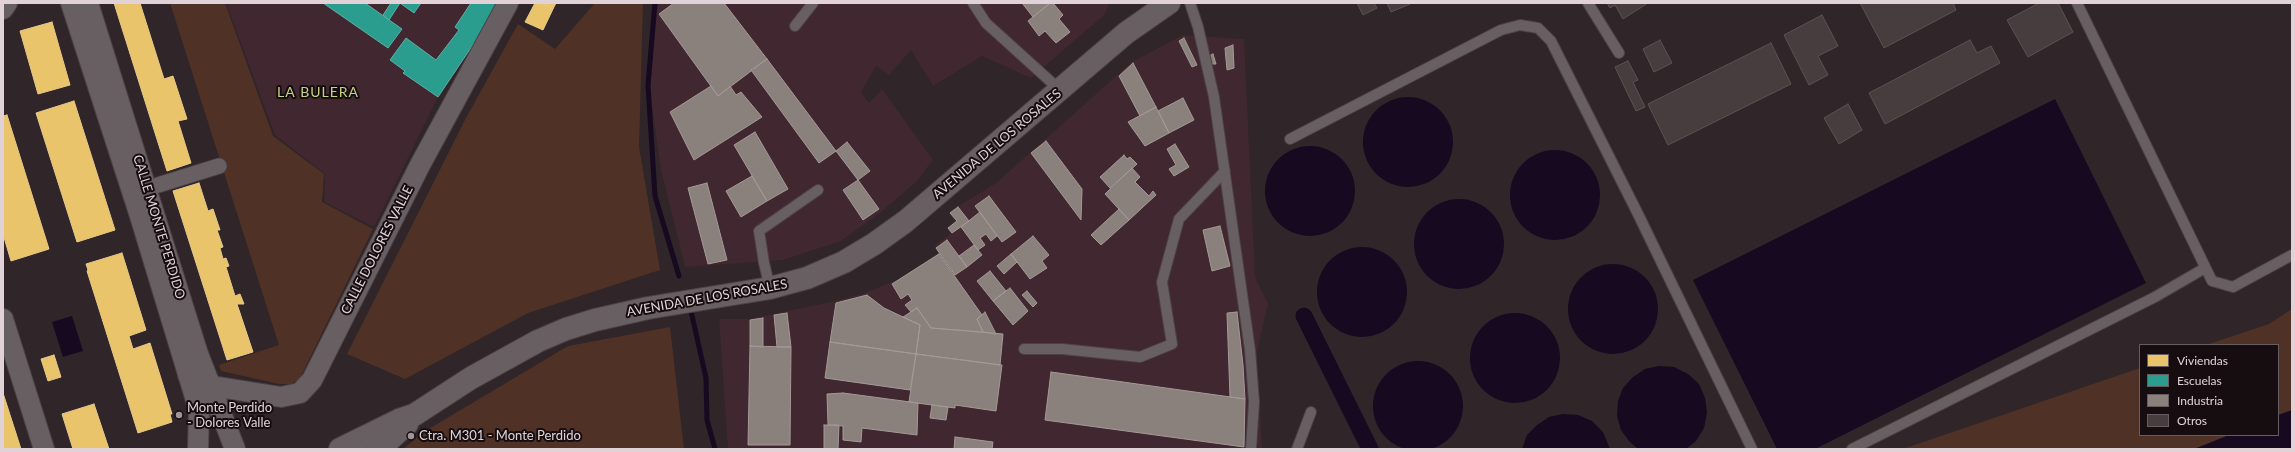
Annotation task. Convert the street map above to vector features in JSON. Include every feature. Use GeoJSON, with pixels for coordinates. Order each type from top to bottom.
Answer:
{"type":"FeatureCollection","features":[{"type":"Feature","properties":{"kind":"street"},"geometry":{"type":"LineString","coordinates":[[3,9],[7,3]]}},
{"type":"Feature","properties":{"kind":"street","name":"CALLE MONTE PERDIDO"},"geometry":{"type":"LineString","coordinates":[[71,3],[140,216],[199,410],[198,449]]}},
{"type":"Feature","properties":{"kind":"street","name":"CALLE MONTE PERDIDO"},"geometry":{"type":"LineString","coordinates":[[88,3],[198,354],[235,449]]}},
{"type":"Feature","properties":{"kind":"street","name":"CALLE DOLORES VALLE"},"geometry":{"type":"LineString","coordinates":[[188,375],[200,384],[281,397],[300,393],[312,380],[420,165],[508,3]]}},
{"type":"Feature","properties":{"kind":"street","name":"AVENIDA DE LOS ROSALES"},"geometry":{"type":"LineString","coordinates":[[340,449],[399,420],[414,415],[471,378],[538,341],[566,329],[595,320],[648,308],[770,288],[819,273],[844,262],[874,244],[906,221],[1126,33],[1169,3]]}},
{"type":"Feature","properties":{"kind":"street"},"geometry":{"type":"LineString","coordinates":[[158,184],[219,166]]}},
{"type":"Feature","properties":{"kind":"street"},"geometry":{"type":"LineString","coordinates":[[3,319],[44,449]]}},
{"type":"Feature","properties":{"kind":"street","name":"AVENIDA DE LOS ROSALES"},"geometry":{"type":"LineString","coordinates":[[379,449],[404,428],[414,415]]}},
{"type":"Feature","properties":{"kind":"lane"},"geometry":{"type":"LineString","coordinates":[[796,26],[813,3]]}},
{"type":"Feature","properties":{"kind":"lane"},"geometry":{"type":"LineString","coordinates":[[973,3],[986,23],[1060,90]]}},
{"type":"Feature","properties":{"kind":"lane"},"geometry":{"type":"LineString","coordinates":[[1190,3],[1198,27],[1214,97],[1250,350],[1254,402],[1250,449]]}},
{"type":"Feature","properties":{"kind":"lane"},"geometry":{"type":"LineString","coordinates":[[1588,3],[1619,53]]}},
{"type":"Feature","properties":{"kind":"lane"},"geometry":{"type":"LineString","coordinates":[[2077,3],[2212,281],[2233,287],[2292,255]]}},
{"type":"Feature","properties":{"kind":"lane"},"geometry":{"type":"LineString","coordinates":[[1290,139],[1501,30],[1520,25],[1538,28],[1551,41],[1642,221],[1752,449]]}},
{"type":"Feature","properties":{"kind":"lane"},"geometry":{"type":"LineString","coordinates":[[1024,349],[1062,349],[1140,357],[1172,344],[1162,282],[1179,219],[1225,171]]}},
{"type":"Feature","properties":{"kind":"lane"},"geometry":{"type":"LineString","coordinates":[[770,288],[759,231],[818,190]]}},
{"type":"Feature","properties":{"kind":"lane"},"geometry":{"type":"LineString","coordinates":[[1852,449],[2156,297],[2205,268]]}},
{"type":"Feature","properties":{"kind":"lane"},"geometry":{"type":"LineString","coordinates":[[1297,449],[1311,412]]}},
{"type":"Feature","properties":{"kind":"shaded area"},"geometry":{"type":"Polygon","coordinates":[[[170,3],[225,3],[273,136],[324,174],[322,202],[373,229],[299,380],[290,384],[279,384],[221,371],[219,365],[279,345],[170,3]]]}},
{"type":"Feature","properties":{"kind":"shaded area"},"geometry":{"type":"Polygon","coordinates":[[[226,3],[501,3],[438,97],[374,227],[324,202],[325,174],[275,135],[226,3]]]}},
{"type":"Feature","properties":{"kind":"shaded area"},"geometry":{"type":"Polygon","coordinates":[[[595,3],[643,3],[639,147],[660,270],[528,313],[405,379],[347,354],[466,118],[518,24],[555,49],[595,3]]]}},
{"type":"Feature","properties":{"kind":"shaded area"},"geometry":{"type":"Polygon","coordinates":[[[659,3],[1110,3],[1104,15],[1031,78],[982,56],[933,86],[911,50],[889,75],[876,66],[861,92],[869,103],[882,89],[933,160],[917,181],[880,213],[841,241],[783,260],[685,267],[661,170],[650,92],[656,10],[659,3]]]}},
{"type":"Feature","properties":{"kind":"shaded area"},"geometry":{"type":"Polygon","coordinates":[[[1183,35],[1244,39],[1255,277],[1268,304],[1257,351],[1262,449],[728,449],[719,319],[750,319],[835,301],[865,293],[897,280],[938,253],[934,246],[950,234],[947,228],[954,221],[949,212],[996,183],[1132,62],[1183,35]]]}},
{"type":"Feature","properties":{"kind":"shaded area"},"geometry":{"type":"Polygon","coordinates":[[[1408,97],[1425,101],[1440,110],[1449,125],[1453,142],[1449,159],[1440,174],[1425,183],[1408,187],[1391,183],[1376,174],[1367,159],[1363,142],[1367,125],[1376,110],[1391,101],[1408,97]]]}},
{"type":"Feature","properties":{"kind":"shaded area"},"geometry":{"type":"Polygon","coordinates":[[[2055,99],[2146,283],[1815,449],[1777,449],[1693,280],[2055,99]]]}},
{"type":"Feature","properties":{"kind":"shaded area"},"geometry":{"type":"Polygon","coordinates":[[[1310,146],[1327,150],[1342,159],[1351,174],[1355,191],[1351,208],[1342,223],[1327,232],[1310,236],[1293,232],[1278,223],[1269,208],[1265,191],[1269,174],[1278,159],[1293,150],[1310,146]]]}},
{"type":"Feature","properties":{"kind":"shaded area"},"geometry":{"type":"Polygon","coordinates":[[[1555,150],[1572,154],[1587,163],[1596,178],[1600,195],[1596,212],[1587,227],[1572,236],[1555,240],[1538,236],[1523,227],[1514,212],[1510,195],[1514,178],[1523,163],[1538,154],[1555,150]]]}},
{"type":"Feature","properties":{"kind":"shaded area"},"geometry":{"type":"Polygon","coordinates":[[[1459,199],[1476,203],[1491,212],[1500,227],[1504,244],[1500,261],[1491,276],[1476,285],[1459,289],[1442,285],[1427,276],[1418,261],[1414,244],[1418,227],[1427,212],[1442,203],[1459,199]]]}},
{"type":"Feature","properties":{"kind":"shaded area"},"geometry":{"type":"Polygon","coordinates":[[[1362,247],[1379,251],[1394,260],[1403,275],[1407,292],[1403,309],[1394,324],[1379,333],[1362,337],[1345,333],[1330,324],[1321,309],[1317,292],[1321,275],[1330,260],[1345,251],[1362,247]]]}},
{"type":"Feature","properties":{"kind":"shaded area"},"geometry":{"type":"Polygon","coordinates":[[[1613,264],[1630,268],[1645,277],[1654,292],[1658,309],[1654,326],[1645,341],[1630,350],[1613,354],[1596,350],[1581,341],[1572,326],[1568,309],[1572,292],[1581,277],[1596,268],[1613,264]]]}},
{"type":"Feature","properties":{"kind":"shaded area"},"geometry":{"type":"Polygon","coordinates":[[[2292,309],[2292,449],[1903,449],[2139,368],[2139,436],[2279,436],[2279,344],[2209,344],[2269,324],[2292,309]]]}},
{"type":"Feature","properties":{"kind":"shaded area"},"geometry":{"type":"Polygon","coordinates":[[[1515,313],[1532,317],[1547,326],[1556,341],[1560,358],[1556,375],[1547,390],[1532,399],[1515,403],[1498,399],[1483,390],[1474,375],[1470,358],[1474,341],[1483,326],[1498,317],[1515,313]]]}},
{"type":"Feature","properties":{"kind":"shaded area"},"geometry":{"type":"Polygon","coordinates":[[[72,316],[83,351],[63,357],[52,322],[72,316]]]}},
{"type":"Feature","properties":{"kind":"shaded area"},"geometry":{"type":"Polygon","coordinates":[[[670,327],[684,449],[403,449],[427,430],[568,346],[670,327]]]}},
{"type":"Feature","properties":{"kind":"shaded area"},"geometry":{"type":"Polygon","coordinates":[[[1418,361],[1435,365],[1450,374],[1459,389],[1463,406],[1459,423],[1450,438],[1435,447],[1418,451],[1401,447],[1386,438],[1377,423],[1373,406],[1377,389],[1386,374],[1401,365],[1418,361]]]}},
{"type":"Feature","properties":{"kind":"shaded area"},"geometry":{"type":"Polygon","coordinates":[[[1659,366],[1674,367],[1688,374],[1699,384],[1705,398],[1707,413],[1704,428],[1696,441],[1686,449],[1638,449],[1629,441],[1621,430],[1617,416],[1618,401],[1623,388],[1633,377],[1645,369],[1659,366]]]}},
{"type":"Feature","properties":{"kind":"shaded area"},"geometry":{"type":"Polygon","coordinates":[[[2292,410],[2292,449],[2194,449],[2226,436],[2279,436],[2279,415],[2292,410]]]}},
{"type":"Feature","properties":{"kind":"shaded area"},"geometry":{"type":"Polygon","coordinates":[[[1563,414],[1578,415],[1592,421],[1603,432],[1610,449],[1522,449],[1527,435],[1537,425],[1549,417],[1563,414]]]}},
{"type":"Feature","properties":{"kind":"building: Viviendas"},"geometry":{"type":"Polygon","coordinates":[[[114,3],[140,3],[164,79],[173,76],[187,119],[178,121],[191,163],[167,171],[114,3]]]}},
{"type":"Feature","properties":{"kind":"building: Viviendas"},"geometry":{"type":"Polygon","coordinates":[[[535,3],[541,3],[553,9],[543,30],[525,22],[535,3]]]}},
{"type":"Feature","properties":{"kind":"building: Viviendas"},"geometry":{"type":"Polygon","coordinates":[[[541,3],[556,3],[553,9],[541,3]]]}},
{"type":"Feature","properties":{"kind":"building: Viviendas"},"geometry":{"type":"Polygon","coordinates":[[[52,22],[70,85],[38,94],[20,31],[52,22]]]}},
{"type":"Feature","properties":{"kind":"building: Viviendas"},"geometry":{"type":"Polygon","coordinates":[[[74,101],[115,230],[77,242],[36,113],[74,101]]]}},
{"type":"Feature","properties":{"kind":"building: Viviendas"},"geometry":{"type":"Polygon","coordinates":[[[7,115],[49,249],[11,261],[3,234],[3,116],[7,115]]]}},
{"type":"Feature","properties":{"kind":"building: Viviendas"},"geometry":{"type":"Polygon","coordinates":[[[199,183],[208,211],[213,209],[220,230],[217,230],[223,247],[220,248],[223,259],[226,258],[229,266],[226,267],[235,296],[240,294],[244,304],[237,304],[253,352],[227,360],[173,191],[199,183]]]}},
{"type":"Feature","properties":{"kind":"building: Viviendas"},"geometry":{"type":"Polygon","coordinates":[[[122,253],[146,330],[129,336],[133,349],[150,343],[172,414],[170,414],[172,422],[138,433],[86,264],[122,253]]]}},
{"type":"Feature","properties":{"kind":"building: Viviendas"},"geometry":{"type":"Polygon","coordinates":[[[54,355],[61,377],[48,381],[41,359],[54,355]]]}},
{"type":"Feature","properties":{"kind":"building: Viviendas"},"geometry":{"type":"Polygon","coordinates":[[[3,393],[21,449],[3,449],[3,393]]]}},
{"type":"Feature","properties":{"kind":"building: Viviendas"},"geometry":{"type":"Polygon","coordinates":[[[94,404],[109,449],[73,449],[62,414],[94,404]]]}},
{"type":"Feature","properties":{"kind":"building: Escuelas"},"geometry":{"type":"Polygon","coordinates":[[[323,3],[365,3],[402,29],[388,48],[323,3]]]}},
{"type":"Feature","properties":{"kind":"building: Escuelas"},"geometry":{"type":"Polygon","coordinates":[[[391,3],[400,3],[389,20],[383,15],[391,3]]]}},
{"type":"Feature","properties":{"kind":"building: Escuelas"},"geometry":{"type":"Polygon","coordinates":[[[400,3],[421,3],[414,13],[400,3]]]}},
{"type":"Feature","properties":{"kind":"building: Escuelas"},"geometry":{"type":"Polygon","coordinates":[[[471,3],[501,3],[438,97],[403,73],[405,71],[390,60],[406,38],[436,60],[459,30],[455,27],[471,3]]]}},
{"type":"Feature","properties":{"kind":"building: Industria"},"geometry":{"type":"Polygon","coordinates":[[[674,3],[724,3],[767,59],[718,96],[659,14],[674,3]]]}},
{"type":"Feature","properties":{"kind":"building: Industria"},"geometry":{"type":"Polygon","coordinates":[[[1022,3],[1047,3],[1049,4],[1033,17],[1022,3]]]}},
{"type":"Feature","properties":{"kind":"building: Industria"},"geometry":{"type":"Polygon","coordinates":[[[1050,3],[1053,3],[1063,15],[1059,19],[1070,32],[1056,43],[1045,31],[1039,36],[1028,21],[1050,3]]]}},
{"type":"Feature","properties":{"kind":"building: Industria"},"geometry":{"type":"Polygon","coordinates":[[[1184,38],[1197,65],[1192,67],[1179,41],[1184,38]]]}},
{"type":"Feature","properties":{"kind":"building: Industria"},"geometry":{"type":"Polygon","coordinates":[[[1233,45],[1234,68],[1227,70],[1225,48],[1233,45]]]}},
{"type":"Feature","properties":{"kind":"building: Industria"},"geometry":{"type":"Polygon","coordinates":[[[1213,54],[1216,64],[1212,64],[1209,56],[1213,54]]]}},
{"type":"Feature","properties":{"kind":"building: Industria"},"geometry":{"type":"Polygon","coordinates":[[[767,59],[836,151],[819,163],[751,70],[767,59]]]}},
{"type":"Feature","properties":{"kind":"building: Industria"},"geometry":{"type":"Polygon","coordinates":[[[1133,63],[1156,107],[1140,116],[1119,76],[1133,63]]]}},
{"type":"Feature","properties":{"kind":"building: Industria"},"geometry":{"type":"Polygon","coordinates":[[[711,86],[718,96],[730,86],[736,95],[741,92],[762,117],[694,160],[670,112],[711,86]]]}},
{"type":"Feature","properties":{"kind":"building: Industria"},"geometry":{"type":"Polygon","coordinates":[[[1183,98],[1194,120],[1169,133],[1158,111],[1183,98]]]}},
{"type":"Feature","properties":{"kind":"building: Industria"},"geometry":{"type":"Polygon","coordinates":[[[1156,107],[1169,133],[1145,146],[1128,122],[1156,107]]]}},
{"type":"Feature","properties":{"kind":"building: Industria"},"geometry":{"type":"Polygon","coordinates":[[[755,132],[788,189],[767,201],[734,145],[755,132]]]}},
{"type":"Feature","properties":{"kind":"building: Industria"},"geometry":{"type":"Polygon","coordinates":[[[1046,141],[1082,189],[1081,220],[1031,153],[1046,141]]]}},
{"type":"Feature","properties":{"kind":"building: Industria"},"geometry":{"type":"Polygon","coordinates":[[[847,142],[870,171],[858,180],[836,151],[847,142]]]}},
{"type":"Feature","properties":{"kind":"building: Industria"},"geometry":{"type":"Polygon","coordinates":[[[1175,144],[1189,167],[1174,176],[1169,169],[1176,165],[1167,149],[1175,144]]]}},
{"type":"Feature","properties":{"kind":"building: Industria"},"geometry":{"type":"Polygon","coordinates":[[[1124,155],[1127,159],[1130,157],[1137,164],[1110,188],[1100,177],[1124,155]]]}},
{"type":"Feature","properties":{"kind":"building: Industria"},"geometry":{"type":"Polygon","coordinates":[[[1132,168],[1140,177],[1135,182],[1149,196],[1153,191],[1156,195],[1129,220],[1105,194],[1132,168]]]}},
{"type":"Feature","properties":{"kind":"building: Industria"},"geometry":{"type":"Polygon","coordinates":[[[752,176],[767,201],[741,217],[726,191],[752,176]]]}},
{"type":"Feature","properties":{"kind":"building: Industria"},"geometry":{"type":"Polygon","coordinates":[[[858,180],[879,209],[863,220],[843,190],[858,180]]]}},
{"type":"Feature","properties":{"kind":"building: Industria"},"geometry":{"type":"Polygon","coordinates":[[[707,183],[727,260],[708,264],[688,188],[707,183]]]}},
{"type":"Feature","properties":{"kind":"building: Industria"},"geometry":{"type":"Polygon","coordinates":[[[989,196],[1016,232],[1002,242],[975,206],[989,196]]]}},
{"type":"Feature","properties":{"kind":"building: Industria"},"geometry":{"type":"Polygon","coordinates":[[[958,207],[969,221],[952,233],[948,228],[957,221],[950,213],[958,207]]]}},
{"type":"Feature","properties":{"kind":"building: Industria"},"geometry":{"type":"Polygon","coordinates":[[[1119,209],[1129,220],[1101,245],[1091,235],[1119,209]]]}},
{"type":"Feature","properties":{"kind":"building: Industria"},"geometry":{"type":"Polygon","coordinates":[[[980,212],[997,236],[991,241],[986,234],[980,238],[985,245],[978,250],[961,227],[980,212]]]}},
{"type":"Feature","properties":{"kind":"building: Industria"},"geometry":{"type":"Polygon","coordinates":[[[1220,226],[1230,266],[1212,271],[1203,230],[1220,226]]]}},
{"type":"Feature","properties":{"kind":"building: Industria"},"geometry":{"type":"Polygon","coordinates":[[[1033,236],[1049,255],[1042,261],[1047,268],[1030,279],[1011,254],[1033,236]]]}},
{"type":"Feature","properties":{"kind":"building: Industria"},"geometry":{"type":"Polygon","coordinates":[[[947,240],[967,267],[955,275],[936,248],[947,240]]]}},
{"type":"Feature","properties":{"kind":"building: Industria"},"geometry":{"type":"Polygon","coordinates":[[[974,245],[982,255],[967,267],[959,256],[974,245]]]}},
{"type":"Feature","properties":{"kind":"building: Industria"},"geometry":{"type":"Polygon","coordinates":[[[939,254],[982,315],[977,319],[983,332],[931,328],[917,308],[911,312],[905,305],[912,300],[908,294],[901,299],[892,284],[939,254]]]}},
{"type":"Feature","properties":{"kind":"building: Industria"},"geometry":{"type":"Polygon","coordinates":[[[1011,254],[1017,262],[1004,274],[997,266],[1011,254]]]}},
{"type":"Feature","properties":{"kind":"building: Industria"},"geometry":{"type":"Polygon","coordinates":[[[990,271],[1006,291],[993,301],[977,281],[990,271]]]}},
{"type":"Feature","properties":{"kind":"building: Industria"},"geometry":{"type":"Polygon","coordinates":[[[1010,288],[1028,311],[1013,325],[993,301],[1010,288]]]}},
{"type":"Feature","properties":{"kind":"building: Industria"},"geometry":{"type":"Polygon","coordinates":[[[1027,291],[1037,303],[1033,307],[1022,295],[1027,291]]]}},
{"type":"Feature","properties":{"kind":"building: Industria"},"geometry":{"type":"Polygon","coordinates":[[[867,295],[884,308],[920,325],[916,354],[830,342],[836,303],[867,295]]]}},
{"type":"Feature","properties":{"kind":"building: Industria"},"geometry":{"type":"Polygon","coordinates":[[[917,308],[931,328],[1003,334],[1000,365],[916,354],[920,325],[903,317],[917,308]]]}},
{"type":"Feature","properties":{"kind":"building: Industria"},"geometry":{"type":"Polygon","coordinates":[[[985,312],[996,334],[983,332],[977,319],[985,312]]]}},
{"type":"Feature","properties":{"kind":"building: Industria"},"geometry":{"type":"Polygon","coordinates":[[[1237,312],[1245,399],[1230,397],[1227,313],[1237,312]]]}},
{"type":"Feature","properties":{"kind":"building: Industria"},"geometry":{"type":"Polygon","coordinates":[[[787,313],[791,347],[777,347],[774,315],[787,313]]]}},
{"type":"Feature","properties":{"kind":"building: Industria"},"geometry":{"type":"Polygon","coordinates":[[[763,318],[763,347],[750,346],[750,320],[763,318]]]}},
{"type":"Feature","properties":{"kind":"building: Industria"},"geometry":{"type":"Polygon","coordinates":[[[830,342],[916,354],[910,390],[825,378],[830,342]]]}},
{"type":"Feature","properties":{"kind":"building: Industria"},"geometry":{"type":"Polygon","coordinates":[[[750,346],[791,347],[790,445],[748,445],[750,346]]]}},
{"type":"Feature","properties":{"kind":"building: Industria"},"geometry":{"type":"Polygon","coordinates":[[[916,354],[1002,365],[996,411],[955,405],[955,408],[909,402],[916,354]]]}},
{"type":"Feature","properties":{"kind":"building: Industria"},"geometry":{"type":"Polygon","coordinates":[[[1051,372],[1245,399],[1244,447],[1045,420],[1051,372]]]}},
{"type":"Feature","properties":{"kind":"building: Industria"},"geometry":{"type":"Polygon","coordinates":[[[843,393],[918,403],[917,435],[862,428],[861,442],[843,440],[843,426],[828,425],[827,394],[843,393]]]}},
{"type":"Feature","properties":{"kind":"building: Industria"},"geometry":{"type":"Polygon","coordinates":[[[932,405],[948,407],[946,420],[930,418],[932,405]]]}},
{"type":"Feature","properties":{"kind":"building: Industria"},"geometry":{"type":"Polygon","coordinates":[[[824,425],[839,425],[838,449],[824,449],[824,425]]]}},
{"type":"Feature","properties":{"kind":"building: Industria"},"geometry":{"type":"Polygon","coordinates":[[[955,437],[993,442],[992,449],[954,449],[955,437]]]}},
{"type":"Feature","properties":{"kind":"building: Otros"},"geometry":{"type":"Polygon","coordinates":[[[1357,3],[1374,3],[1377,8],[1363,15],[1357,3]]]}},
{"type":"Feature","properties":{"kind":"building: Otros"},"geometry":{"type":"Polygon","coordinates":[[[1387,3],[1410,3],[1410,4],[1391,12],[1387,3]]]}},
{"type":"Feature","properties":{"kind":"building: Otros"},"geometry":{"type":"Polygon","coordinates":[[[1607,3],[1648,3],[1623,19],[1615,5],[1610,8],[1607,3]]]}},
{"type":"Feature","properties":{"kind":"building: Otros"},"geometry":{"type":"Polygon","coordinates":[[[1860,3],[1953,3],[1956,10],[1884,48],[1860,3]]]}},
{"type":"Feature","properties":{"kind":"building: Otros"},"geometry":{"type":"Polygon","coordinates":[[[2039,3],[2058,3],[2073,32],[2028,57],[2007,20],[2039,3]]]}},
{"type":"Feature","properties":{"kind":"building: Otros"},"geometry":{"type":"Polygon","coordinates":[[[1822,15],[1838,46],[1818,56],[1828,75],[1809,85],[1784,35],[1822,15]]]}},
{"type":"Feature","properties":{"kind":"building: Otros"},"geometry":{"type":"Polygon","coordinates":[[[1660,40],[1672,63],[1654,72],[1643,49],[1660,40]]]}},
{"type":"Feature","properties":{"kind":"building: Otros"},"geometry":{"type":"Polygon","coordinates":[[[1970,40],[1977,53],[1991,46],[2000,63],[1885,124],[1869,93],[1970,40]]]}},
{"type":"Feature","properties":{"kind":"building: Otros"},"geometry":{"type":"Polygon","coordinates":[[[1771,43],[1791,84],[1668,145],[1648,104],[1771,43]]]}},
{"type":"Feature","properties":{"kind":"building: Otros"},"geometry":{"type":"Polygon","coordinates":[[[1628,61],[1638,80],[1633,82],[1645,107],[1636,111],[1615,67],[1628,61]]]}},
{"type":"Feature","properties":{"kind":"building: Otros"},"geometry":{"type":"Polygon","coordinates":[[[1848,104],[1862,130],[1839,144],[1824,118],[1848,104]]]}},
{"type":"Feature","properties":{"kind":"waterway"},"geometry":{"type":"LineString","coordinates":[[655,3],[648,85],[655,196],[679,276]]}},
{"type":"Feature","properties":{"kind":"waterway"},"geometry":{"type":"LineString","coordinates":[[691,311],[706,378],[707,420],[715,449]]}},
{"type":"Feature","properties":{"kind":"waterway"},"geometry":{"type":"LineString","coordinates":[[1304,316],[1370,449]]}},
{"type":"Feature","properties":{"kind":"place","name":"Monte Perdido - Dolores Valle"},"geometry":{"type":"Point","coordinates":[179,415]}},
{"type":"Feature","properties":{"kind":"place","name":"Ctra. M301 - Monte Perdido"},"geometry":{"type":"Point","coordinates":[411,436]}},
{"type":"Feature","properties":{"kind":"district","name":"LA BULERA"},"geometry":{"type":"Point","coordinates":[318,92]}}]}
